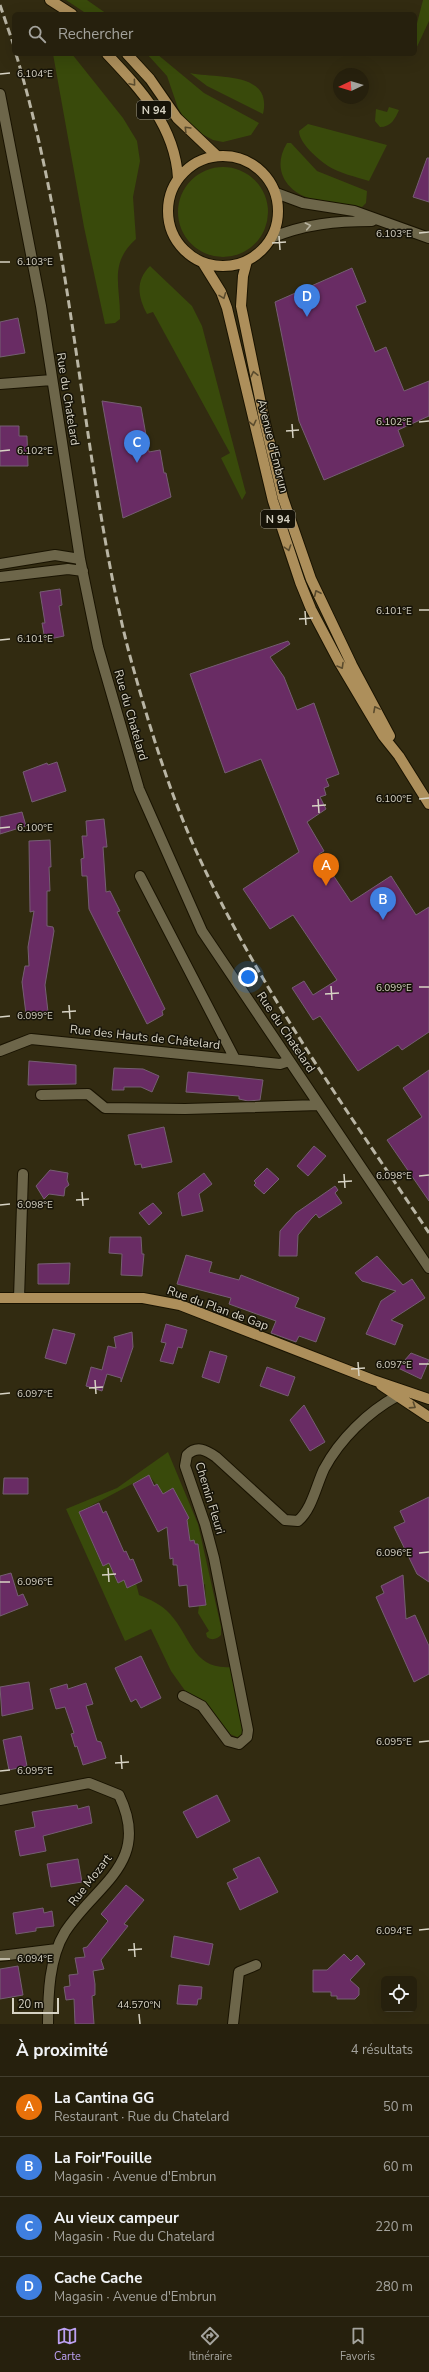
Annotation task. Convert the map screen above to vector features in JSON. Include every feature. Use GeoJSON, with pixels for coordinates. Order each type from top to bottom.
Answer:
{"type":"FeatureCollection","features":[{"type":"Feature","properties":{"kind":"main road"},"geometry":{"type":"LineString","coordinates":[[53,2],[64,12]]}},
{"type":"Feature","properties":{"kind":"main road"},"geometry":{"type":"LineString","coordinates":[[53,2],[69,12]]}},
{"type":"Feature","properties":{"kind":"main road","name":"N 94"},"geometry":{"type":"LineString","coordinates":[[109,56],[151,105],[163,125],[174,148],[178,178]]}},
{"type":"Feature","properties":{"kind":"main road","name":"N 94"},"geometry":{"type":"LineString","coordinates":[[129,56],[150,79],[177,118],[216,155]]}},
{"type":"Feature","properties":{"kind":"main road"},"geometry":{"type":"LineString","coordinates":[[216,155],[240,158],[255,165],[267,177],[276,193],[278,216],[271,238],[261,251],[247,261],[233,265],[218,266],[204,263],[182,248],[169,225],[167,212],[170,194],[178,178],[195,163],[216,155]]}},
{"type":"Feature","properties":{"kind":"main road","name":"Avenue d'Embrun"},"geometry":{"type":"LineString","coordinates":[[247,261],[243,276],[240,306],[265,423],[284,498],[311,579],[352,665],[377,709],[399,756]]}},
{"type":"Feature","properties":{"kind":"main road","name":"Avenue d'Embrun"},"geometry":{"type":"LineString","coordinates":[[204,263],[221,292],[227,308],[273,501],[300,582],[311,609],[339,662],[383,736],[399,756],[429,804]]}},
{"type":"Feature","properties":{"kind":"main road","name":"Rue du Plan de Gap"},"geometry":{"type":"LineString","coordinates":[[0,1298],[143,1298],[162,1300],[180,1305],[373,1380]]}},
{"type":"Feature","properties":{"kind":"main road"},"geometry":{"type":"LineString","coordinates":[[373,1380],[429,1417]]}},
{"type":"Feature","properties":{"kind":"main road"},"geometry":{"type":"LineString","coordinates":[[373,1380],[429,1399]]}},
{"type":"Feature","properties":{"kind":"street","name":"Rue du Chatelard"},"geometry":{"type":"LineString","coordinates":[[0,94],[41,306],[80,559],[98,647],[142,796],[202,932],[429,1268]]}},
{"type":"Feature","properties":{"kind":"street"},"geometry":{"type":"LineString","coordinates":[[276,193],[303,203],[354,211],[429,238]]}},
{"type":"Feature","properties":{"kind":"street"},"geometry":{"type":"LineString","coordinates":[[271,238],[288,231],[315,224],[380,220]]}},
{"type":"Feature","properties":{"kind":"street"},"geometry":{"type":"LineString","coordinates":[[0,384],[52,380]]}},
{"type":"Feature","properties":{"kind":"street"},"geometry":{"type":"LineString","coordinates":[[0,564],[55,555],[80,559]]}},
{"type":"Feature","properties":{"kind":"street"},"geometry":{"type":"LineString","coordinates":[[0,576],[68,569],[83,571]]}},
{"type":"Feature","properties":{"kind":"street"},"geometry":{"type":"LineString","coordinates":[[140,876],[235,1059]]}},
{"type":"Feature","properties":{"kind":"street","name":"Rue des Hauts de Châtelard"},"geometry":{"type":"LineString","coordinates":[[0,1050],[31,1039],[280,1064],[289,1060]]}},
{"type":"Feature","properties":{"kind":"street"},"geometry":{"type":"LineString","coordinates":[[41,1095],[88,1094],[105,1108],[200,1108],[319,1105]]}},
{"type":"Feature","properties":{"kind":"street"},"geometry":{"type":"LineString","coordinates":[[19,1298],[23,1174]]}},
{"type":"Feature","properties":{"kind":"street","name":"Chemin Fleuri"},"geometry":{"type":"LineString","coordinates":[[183,1696],[202,1706],[228,1741],[237,1744],[243,1742],[247,1737],[248,1730],[214,1558],[205,1524],[185,1466],[187,1455],[195,1450],[206,1450],[216,1457],[285,1520],[298,1521],[305,1515],[324,1470],[334,1453],[368,1415],[398,1396]]}},
{"type":"Feature","properties":{"kind":"street","name":"Rue Mozart"},"geometry":{"type":"LineString","coordinates":[[0,1800],[89,1783],[119,1795],[128,1812],[127,1853],[107,1884],[65,1932],[57,1949],[50,1985],[48,2024]]}},
{"type":"Feature","properties":{"kind":"street"},"geometry":{"type":"LineString","coordinates":[[0,1956],[57,1949]]}},
{"type":"Feature","properties":{"kind":"street"},"geometry":{"type":"LineString","coordinates":[[234,2024],[239,1972],[256,1965]]}},
{"type":"Feature","properties":{"kind":"green space"},"geometry":{"type":"Polygon","coordinates":[[[66,0],[87,0],[104,12],[84,12],[66,0]]]}},
{"type":"Feature","properties":{"kind":"green space"},"geometry":{"type":"Polygon","coordinates":[[[423,0],[429,0],[429,21],[417,47],[417,23],[423,0]]]}},
{"type":"Feature","properties":{"kind":"green space"},"geometry":{"type":"Polygon","coordinates":[[[53,56],[74,56],[123,118],[137,141],[140,161],[133,197],[136,239],[127,248],[119,267],[118,286],[120,319],[115,323],[105,324],[84,227],[53,56]]]}},
{"type":"Feature","properties":{"kind":"green space"},"geometry":{"type":"Polygon","coordinates":[[[149,56],[159,56],[204,93],[259,123],[251,135],[223,142],[213,140],[202,134],[185,120],[178,108],[167,76],[149,56]]]}},
{"type":"Feature","properties":{"kind":"green space"},"geometry":{"type":"Polygon","coordinates":[[[190,73],[240,79],[251,83],[259,90],[264,100],[263,114],[207,86],[190,73]]]}},
{"type":"Feature","properties":{"kind":"green space"},"geometry":{"type":"Polygon","coordinates":[[[389,107],[399,110],[390,124],[380,127],[375,121],[376,109],[387,112],[389,107]]]}},
{"type":"Feature","properties":{"kind":"green space"},"geometry":{"type":"Polygon","coordinates":[[[308,124],[387,145],[369,181],[348,175],[332,168],[314,155],[302,141],[299,131],[308,124]]]}},
{"type":"Feature","properties":{"kind":"green space"},"geometry":{"type":"Polygon","coordinates":[[[287,143],[291,143],[317,171],[367,191],[366,203],[362,207],[316,200],[305,197],[289,186],[281,171],[282,153],[287,143]]]}},
{"type":"Feature","properties":{"kind":"green space"},"geometry":{"type":"Polygon","coordinates":[[[223,167],[240,170],[255,180],[265,195],[268,212],[265,229],[255,244],[240,254],[223,257],[206,254],[191,244],[181,229],[178,212],[181,195],[191,180],[206,170],[223,167]]]}},
{"type":"Feature","properties":{"kind":"green space"},"geometry":{"type":"Polygon","coordinates":[[[150,266],[192,306],[202,326],[246,493],[242,500],[221,458],[230,453],[153,312],[147,314],[144,308],[140,295],[140,283],[142,277],[150,266]]]}},
{"type":"Feature","properties":{"kind":"green space"},"geometry":{"type":"Polygon","coordinates":[[[168,1452],[198,1524],[221,1627],[221,1635],[218,1638],[213,1639],[207,1637],[206,1633],[209,1631],[198,1613],[199,1606],[206,1605],[205,1584],[203,1585],[198,1544],[195,1544],[194,1540],[190,1541],[188,1529],[184,1529],[183,1522],[189,1518],[173,1489],[163,1494],[149,1475],[79,1512],[102,1565],[109,1563],[118,1583],[124,1580],[127,1587],[136,1583],[139,1595],[159,1605],[170,1614],[201,1658],[218,1667],[231,1667],[243,1720],[243,1735],[239,1738],[230,1734],[201,1699],[186,1692],[171,1671],[151,1629],[125,1641],[66,1509],[117,1488],[168,1452]]]}},
{"type":"Feature","properties":{"kind":"building"},"geometry":{"type":"Polygon","coordinates":[[[427,158],[429,158],[429,202],[413,197],[427,158]]]}},
{"type":"Feature","properties":{"kind":"building"},"geometry":{"type":"Polygon","coordinates":[[[352,268],[366,302],[356,306],[375,352],[386,347],[404,391],[429,381],[429,416],[398,430],[404,446],[324,480],[299,421],[275,302],[352,268]]]}},
{"type":"Feature","properties":{"kind":"building"},"geometry":{"type":"Polygon","coordinates":[[[18,318],[25,353],[0,357],[0,322],[18,318]]]}},
{"type":"Feature","properties":{"kind":"building"},"geometry":{"type":"Polygon","coordinates":[[[102,401],[141,407],[149,452],[160,450],[164,473],[166,473],[171,497],[123,518],[102,401]]]}},
{"type":"Feature","properties":{"kind":"building"},"geometry":{"type":"Polygon","coordinates":[[[0,426],[19,426],[19,436],[27,436],[28,466],[0,466],[0,426]]]}},
{"type":"Feature","properties":{"kind":"building"},"geometry":{"type":"Polygon","coordinates":[[[60,589],[62,605],[59,606],[64,636],[45,640],[42,623],[45,623],[40,592],[60,589]]]}},
{"type":"Feature","properties":{"kind":"building"},"geometry":{"type":"Polygon","coordinates":[[[288,641],[290,644],[270,657],[284,677],[297,710],[314,703],[339,774],[326,779],[329,786],[324,788],[326,795],[320,797],[326,809],[307,822],[324,851],[319,854],[351,902],[391,876],[416,915],[429,907],[429,1032],[402,1050],[398,1045],[358,1071],[320,1016],[313,1020],[292,988],[304,981],[313,995],[337,980],[293,915],[270,929],[243,889],[299,852],[261,759],[225,773],[190,674],[288,641]]]}},
{"type":"Feature","properties":{"kind":"building"},"geometry":{"type":"Polygon","coordinates":[[[57,762],[66,791],[32,802],[23,772],[47,763],[48,765],[57,762]]]}},
{"type":"Feature","properties":{"kind":"building"},"geometry":{"type":"Polygon","coordinates":[[[22,812],[26,826],[0,834],[0,817],[22,812]]]}},
{"type":"Feature","properties":{"kind":"building"},"geometry":{"type":"Polygon","coordinates":[[[104,819],[107,847],[103,847],[106,892],[110,891],[120,911],[117,912],[165,1009],[162,1011],[163,1015],[147,1024],[89,909],[87,876],[82,876],[81,859],[84,858],[82,836],[87,836],[86,821],[104,819]]]}},
{"type":"Feature","properties":{"kind":"building"},"geometry":{"type":"Polygon","coordinates":[[[50,840],[51,867],[49,867],[50,891],[47,891],[47,926],[53,927],[54,931],[45,985],[48,1012],[26,1014],[22,982],[25,966],[29,966],[28,947],[34,911],[30,912],[29,841],[50,840]]]}},
{"type":"Feature","properties":{"kind":"building"},"geometry":{"type":"Polygon","coordinates":[[[29,1061],[76,1065],[76,1084],[28,1085],[29,1061]]]}},
{"type":"Feature","properties":{"kind":"building"},"geometry":{"type":"Polygon","coordinates":[[[114,1068],[143,1069],[159,1076],[152,1092],[141,1087],[124,1087],[124,1090],[112,1090],[114,1068]]]}},
{"type":"Feature","properties":{"kind":"building"},"geometry":{"type":"Polygon","coordinates":[[[429,1070],[429,1201],[387,1140],[422,1117],[403,1088],[429,1070]]]}},
{"type":"Feature","properties":{"kind":"building"},"geometry":{"type":"Polygon","coordinates":[[[188,1072],[263,1080],[260,1100],[248,1101],[239,1099],[239,1096],[186,1092],[188,1072]]]}},
{"type":"Feature","properties":{"kind":"building"},"geometry":{"type":"Polygon","coordinates":[[[164,1127],[172,1162],[142,1168],[141,1164],[135,1165],[128,1135],[164,1127]]]}},
{"type":"Feature","properties":{"kind":"building"},"geometry":{"type":"Polygon","coordinates":[[[314,1146],[326,1156],[308,1176],[297,1166],[314,1146]]]}},
{"type":"Feature","properties":{"kind":"building"},"geometry":{"type":"Polygon","coordinates":[[[267,1168],[279,1179],[264,1194],[254,1185],[256,1183],[254,1181],[267,1168]]]}},
{"type":"Feature","properties":{"kind":"building"},"geometry":{"type":"Polygon","coordinates":[[[50,1170],[68,1173],[67,1180],[69,1185],[65,1188],[64,1196],[49,1194],[44,1199],[36,1186],[50,1170]]]}},
{"type":"Feature","properties":{"kind":"building"},"geometry":{"type":"Polygon","coordinates":[[[204,1173],[212,1184],[199,1194],[203,1211],[182,1216],[178,1193],[204,1173]]]}},
{"type":"Feature","properties":{"kind":"building"},"geometry":{"type":"Polygon","coordinates":[[[335,1186],[338,1190],[335,1193],[342,1203],[319,1218],[316,1214],[311,1219],[298,1235],[297,1256],[279,1256],[280,1231],[296,1213],[335,1186]]]}},
{"type":"Feature","properties":{"kind":"building"},"geometry":{"type":"Polygon","coordinates":[[[153,1203],[162,1213],[149,1225],[139,1213],[153,1203]]]}},
{"type":"Feature","properties":{"kind":"building"},"geometry":{"type":"Polygon","coordinates":[[[110,1237],[141,1237],[142,1254],[144,1254],[142,1276],[121,1275],[122,1254],[109,1253],[110,1237]]]}},
{"type":"Feature","properties":{"kind":"building"},"geometry":{"type":"Polygon","coordinates":[[[186,1255],[212,1262],[209,1272],[239,1280],[241,1275],[299,1298],[295,1307],[325,1318],[316,1342],[299,1336],[296,1342],[271,1333],[276,1321],[229,1304],[231,1298],[177,1284],[186,1255]]]}},
{"type":"Feature","properties":{"kind":"building"},"geometry":{"type":"Polygon","coordinates":[[[377,1256],[403,1285],[412,1279],[425,1298],[391,1320],[403,1325],[395,1345],[366,1334],[381,1301],[396,1291],[362,1281],[355,1273],[377,1256]]]}},
{"type":"Feature","properties":{"kind":"building"},"geometry":{"type":"Polygon","coordinates":[[[70,1263],[69,1284],[38,1284],[38,1264],[70,1263]]]}},
{"type":"Feature","properties":{"kind":"building"},"geometry":{"type":"Polygon","coordinates":[[[166,1324],[187,1330],[182,1348],[178,1347],[173,1364],[160,1361],[166,1343],[161,1342],[166,1324]]]}},
{"type":"Feature","properties":{"kind":"building"},"geometry":{"type":"Polygon","coordinates":[[[53,1329],[75,1334],[66,1364],[45,1358],[53,1329]]]}},
{"type":"Feature","properties":{"kind":"building"},"geometry":{"type":"Polygon","coordinates":[[[132,1332],[133,1347],[121,1382],[121,1378],[107,1374],[102,1391],[86,1386],[91,1367],[102,1370],[108,1346],[116,1348],[114,1337],[132,1332]]]}},
{"type":"Feature","properties":{"kind":"building"},"geometry":{"type":"Polygon","coordinates":[[[210,1351],[227,1356],[219,1383],[202,1377],[210,1351]]]}},
{"type":"Feature","properties":{"kind":"building"},"geometry":{"type":"Polygon","coordinates":[[[411,1353],[429,1360],[421,1379],[398,1368],[411,1353]]]}},
{"type":"Feature","properties":{"kind":"building"},"geometry":{"type":"Polygon","coordinates":[[[267,1367],[295,1377],[288,1396],[260,1386],[267,1367]]]}},
{"type":"Feature","properties":{"kind":"building"},"geometry":{"type":"Polygon","coordinates":[[[304,1405],[325,1442],[310,1451],[290,1420],[304,1405]]]}},
{"type":"Feature","properties":{"kind":"building"},"geometry":{"type":"Polygon","coordinates":[[[149,1475],[154,1486],[157,1484],[163,1494],[173,1488],[189,1518],[187,1520],[190,1541],[194,1540],[195,1544],[198,1544],[206,1605],[189,1607],[187,1585],[179,1586],[177,1565],[173,1565],[173,1558],[170,1559],[167,1527],[158,1532],[133,1484],[149,1475]]]}},
{"type":"Feature","properties":{"kind":"building"},"geometry":{"type":"Polygon","coordinates":[[[4,1478],[28,1478],[28,1494],[3,1494],[4,1478]]]}},
{"type":"Feature","properties":{"kind":"building"},"geometry":{"type":"Polygon","coordinates":[[[429,1497],[429,1582],[417,1574],[394,1527],[405,1522],[400,1511],[429,1497]]]}},
{"type":"Feature","properties":{"kind":"building"},"geometry":{"type":"Polygon","coordinates":[[[99,1503],[103,1513],[106,1511],[124,1552],[126,1551],[130,1560],[133,1559],[142,1581],[127,1588],[124,1580],[118,1583],[109,1563],[103,1566],[79,1512],[99,1503]]]}},
{"type":"Feature","properties":{"kind":"building"},"geometry":{"type":"Polygon","coordinates":[[[11,1573],[18,1596],[23,1594],[28,1605],[0,1616],[0,1576],[11,1573]]]}},
{"type":"Feature","properties":{"kind":"building"},"geometry":{"type":"Polygon","coordinates":[[[403,1575],[406,1619],[415,1615],[429,1646],[429,1674],[414,1682],[376,1597],[384,1593],[381,1586],[403,1575]]]}},
{"type":"Feature","properties":{"kind":"building"},"geometry":{"type":"Polygon","coordinates":[[[141,1656],[161,1698],[141,1708],[136,1699],[131,1702],[115,1668],[141,1656]]]}},
{"type":"Feature","properties":{"kind":"building"},"geometry":{"type":"Polygon","coordinates":[[[29,1682],[33,1709],[2,1716],[0,1687],[29,1682]]]}},
{"type":"Feature","properties":{"kind":"building"},"geometry":{"type":"Polygon","coordinates":[[[86,1683],[93,1704],[86,1706],[97,1741],[101,1742],[106,1758],[83,1765],[77,1746],[75,1747],[71,1734],[74,1733],[65,1707],[56,1709],[50,1689],[67,1684],[68,1689],[86,1683]]]}},
{"type":"Feature","properties":{"kind":"building"},"geometry":{"type":"Polygon","coordinates":[[[21,1736],[27,1766],[9,1770],[3,1740],[21,1736]]]}},
{"type":"Feature","properties":{"kind":"building"},"geometry":{"type":"Polygon","coordinates":[[[217,1795],[230,1821],[197,1838],[183,1812],[217,1795]]]}},
{"type":"Feature","properties":{"kind":"building"},"geometry":{"type":"Polygon","coordinates":[[[77,1805],[78,1809],[89,1806],[92,1823],[43,1836],[46,1851],[20,1856],[15,1831],[35,1827],[32,1812],[77,1805]]]}},
{"type":"Feature","properties":{"kind":"building"},"geometry":{"type":"Polygon","coordinates":[[[259,1857],[278,1892],[240,1910],[227,1883],[238,1878],[233,1869],[259,1857]]]}},
{"type":"Feature","properties":{"kind":"building"},"geometry":{"type":"Polygon","coordinates":[[[78,1859],[82,1882],[51,1887],[47,1864],[78,1859]]]}},
{"type":"Feature","properties":{"kind":"building"},"geometry":{"type":"Polygon","coordinates":[[[126,1885],[144,1900],[124,1924],[128,1926],[101,1960],[104,1969],[93,1971],[95,1984],[95,1995],[92,1996],[94,2024],[75,2024],[74,1999],[66,2000],[64,1987],[70,1986],[69,1975],[78,1974],[75,1958],[85,1957],[83,1948],[87,1947],[108,1921],[101,1914],[126,1885]]]}},
{"type":"Feature","properties":{"kind":"building"},"geometry":{"type":"Polygon","coordinates":[[[43,1908],[44,1913],[52,1911],[54,1926],[36,1928],[36,1931],[16,1934],[13,1913],[43,1908]]]}},
{"type":"Feature","properties":{"kind":"building"},"geometry":{"type":"Polygon","coordinates":[[[174,1936],[213,1944],[209,1965],[171,1957],[174,1936]]]}},
{"type":"Feature","properties":{"kind":"building"},"geometry":{"type":"Polygon","coordinates":[[[344,1954],[351,1961],[357,1955],[365,1964],[350,1980],[359,1988],[359,1995],[355,1999],[337,1999],[337,1996],[331,1996],[331,1992],[313,1992],[313,1970],[327,1970],[344,1954]]]}},
{"type":"Feature","properties":{"kind":"building"},"geometry":{"type":"Polygon","coordinates":[[[18,1966],[23,1995],[0,1999],[0,1969],[18,1966]]]}},
{"type":"Feature","properties":{"kind":"building"},"geometry":{"type":"Polygon","coordinates":[[[179,1985],[202,1987],[201,1999],[198,1999],[197,2005],[177,2004],[179,1985]]]}},
{"type":"Feature","properties":{"kind":"railway"},"geometry":{"type":"LineString","coordinates":[[0,5],[12,40]]}},
{"type":"Feature","properties":{"kind":"railway"},"geometry":{"type":"LineString","coordinates":[[17,56],[30,103],[52,202],[108,558],[131,660],[152,734],[177,806],[197,853],[221,903],[276,1000],[335,1094],[429,1233]]}},
{"type":"Feature","properties":{"kind":"place","name":"Cache Cache"},"geometry":{"type":"Point","coordinates":[307,317]}},
{"type":"Feature","properties":{"kind":"place","name":"Au vieux campeur"},"geometry":{"type":"Point","coordinates":[137,463]}},
{"type":"Feature","properties":{"kind":"place","name":"La Cantina GG"},"geometry":{"type":"Point","coordinates":[326,886]}},
{"type":"Feature","properties":{"kind":"place","name":"La Foir'Fouille"},"geometry":{"type":"Point","coordinates":[383,920]}}]}
